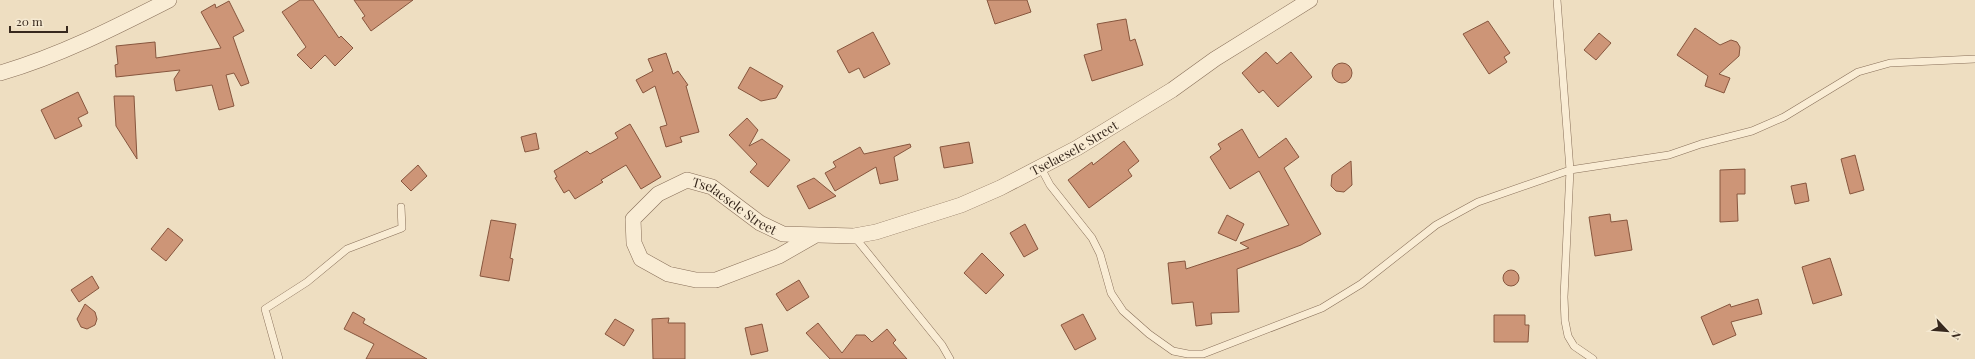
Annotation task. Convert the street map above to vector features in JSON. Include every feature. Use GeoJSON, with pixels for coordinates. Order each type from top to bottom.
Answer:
{"type":"FeatureCollection","features":[{"type":"Feature","properties":{"kind":"street"},"geometry":{"type":"LineString","coordinates":[[0,73],[21,67],[90,40],[169,0]]}},
{"type":"Feature","properties":{"kind":"street","name":"Tselaesele Street"},"geometry":{"type":"LineString","coordinates":[[814,236],[779,256],[716,280],[696,280],[668,274],[641,259],[634,242],[633,218],[658,194],[687,180],[712,187],[760,223],[783,234],[854,236],[876,232],[961,206],[1041,168],[1077,148],[1172,90],[1215,59],[1310,0]]}},
{"type":"Feature","properties":{"kind":"lane"},"geometry":{"type":"LineString","coordinates":[[1557,0],[1570,170],[1564,297],[1565,322],[1568,336],[1574,346],[1593,359]]}},
{"type":"Feature","properties":{"kind":"lane"},"geometry":{"type":"LineString","coordinates":[[1041,168],[1050,185],[1092,238],[1100,254],[1111,293],[1123,311],[1149,334],[1173,351],[1188,354],[1203,354],[1322,308],[1361,284],[1436,226],[1478,202],[1570,170],[1668,155],[1701,144],[1752,131],[1784,116],[1858,72],[1890,63],[1975,59]]}},
{"type":"Feature","properties":{"kind":"lane"},"geometry":{"type":"LineString","coordinates":[[279,359],[265,309],[307,282],[347,249],[402,228],[402,207]]}},
{"type":"Feature","properties":{"kind":"lane"},"geometry":{"type":"LineString","coordinates":[[854,236],[942,345],[950,359]]}},
{"type":"Feature","properties":{"kind":"building"},"geometry":{"type":"Polygon","coordinates":[[[300,0],[313,0],[339,38],[341,36],[353,48],[335,66],[325,55],[311,69],[297,55],[306,47],[282,12],[300,0]]]}},
{"type":"Feature","properties":{"kind":"building"},"geometry":{"type":"Polygon","coordinates":[[[354,0],[413,0],[371,31],[362,18],[365,16],[354,0]]]}},
{"type":"Feature","properties":{"kind":"building"},"geometry":{"type":"Polygon","coordinates":[[[987,0],[1027,0],[1031,12],[995,24],[987,0]]]}},
{"type":"Feature","properties":{"kind":"building"},"geometry":{"type":"Polygon","coordinates":[[[229,1],[244,31],[233,37],[249,83],[241,86],[234,73],[226,75],[234,106],[219,110],[212,85],[176,91],[174,79],[180,70],[116,77],[115,65],[118,64],[116,46],[155,42],[156,58],[221,48],[201,12],[215,4],[216,8],[229,1]]]}},
{"type":"Feature","properties":{"kind":"building"},"geometry":{"type":"Polygon","coordinates":[[[1126,19],[1130,41],[1135,39],[1143,65],[1092,81],[1084,55],[1102,50],[1097,24],[1126,19]]]}},
{"type":"Feature","properties":{"kind":"building"},"geometry":{"type":"Polygon","coordinates":[[[1488,21],[1510,53],[1504,57],[1507,62],[1489,74],[1463,34],[1488,21]]]}},
{"type":"Feature","properties":{"kind":"building"},"geometry":{"type":"Polygon","coordinates":[[[1695,28],[1720,45],[1731,40],[1737,42],[1740,47],[1739,56],[1719,74],[1730,78],[1724,93],[1705,86],[1708,76],[1677,55],[1695,28]]]}},
{"type":"Feature","properties":{"kind":"building"},"geometry":{"type":"Polygon","coordinates":[[[873,32],[890,64],[864,78],[859,68],[849,73],[837,51],[873,32]]]}},
{"type":"Feature","properties":{"kind":"building"},"geometry":{"type":"Polygon","coordinates":[[[1599,33],[1611,43],[1596,60],[1584,50],[1599,33]]]}},
{"type":"Feature","properties":{"kind":"building"},"geometry":{"type":"Polygon","coordinates":[[[1266,52],[1277,64],[1291,52],[1312,77],[1278,107],[1263,90],[1259,93],[1242,73],[1266,52]]]}},
{"type":"Feature","properties":{"kind":"building"},"geometry":{"type":"Polygon","coordinates":[[[666,53],[673,74],[678,71],[688,85],[686,86],[699,132],[680,137],[682,142],[666,147],[660,127],[667,125],[655,86],[643,93],[636,80],[653,71],[648,59],[666,53]]]}},
{"type":"Feature","properties":{"kind":"building"},"geometry":{"type":"Polygon","coordinates":[[[1342,63],[1349,66],[1352,73],[1349,80],[1342,83],[1335,80],[1332,73],[1335,66],[1342,63]]]}},
{"type":"Feature","properties":{"kind":"building"},"geometry":{"type":"Polygon","coordinates":[[[750,67],[783,86],[776,98],[761,101],[738,88],[750,67]]]}},
{"type":"Feature","properties":{"kind":"building"},"geometry":{"type":"Polygon","coordinates":[[[78,92],[88,113],[78,118],[82,126],[55,139],[41,110],[78,92]]]}},
{"type":"Feature","properties":{"kind":"building"},"geometry":{"type":"Polygon","coordinates":[[[114,96],[134,96],[137,159],[116,126],[114,96]]]}},
{"type":"Feature","properties":{"kind":"building"},"geometry":{"type":"Polygon","coordinates":[[[747,118],[758,130],[749,146],[762,139],[790,160],[768,187],[750,172],[757,164],[729,135],[747,118]]]}},
{"type":"Feature","properties":{"kind":"building"},"geometry":{"type":"Polygon","coordinates":[[[630,124],[661,177],[641,189],[626,165],[601,180],[603,182],[575,199],[569,190],[564,193],[555,178],[557,177],[554,171],[587,151],[590,154],[618,138],[615,133],[630,124]]]}},
{"type":"Feature","properties":{"kind":"building"},"geometry":{"type":"Polygon","coordinates":[[[1242,129],[1259,158],[1286,138],[1299,157],[1284,168],[1321,234],[1301,245],[1237,269],[1239,312],[1211,313],[1212,324],[1196,326],[1193,302],[1172,304],[1168,263],[1185,261],[1186,269],[1249,248],[1240,243],[1289,225],[1259,171],[1230,189],[1210,157],[1221,149],[1218,144],[1242,129]]]}},
{"type":"Feature","properties":{"kind":"building"},"geometry":{"type":"Polygon","coordinates":[[[536,133],[539,149],[525,152],[521,137],[536,133]]]}},
{"type":"Feature","properties":{"kind":"building"},"geometry":{"type":"Polygon","coordinates":[[[1124,141],[1139,161],[1128,170],[1132,176],[1089,208],[1068,180],[1092,162],[1093,165],[1124,141]]]}},
{"type":"Feature","properties":{"kind":"building"},"geometry":{"type":"Polygon","coordinates":[[[969,142],[973,163],[944,168],[940,147],[969,142]]]}},
{"type":"Feature","properties":{"kind":"building"},"geometry":{"type":"Polygon","coordinates":[[[910,144],[911,147],[894,157],[898,180],[880,184],[876,167],[835,191],[825,173],[836,167],[833,162],[860,147],[864,154],[910,144]]]}},
{"type":"Feature","properties":{"kind":"building"},"geometry":{"type":"Polygon","coordinates":[[[1855,155],[1864,190],[1850,194],[1841,159],[1855,155]]]}},
{"type":"Feature","properties":{"kind":"building"},"geometry":{"type":"Polygon","coordinates":[[[1351,161],[1352,185],[1344,192],[1336,191],[1331,186],[1332,175],[1351,161]]]}},
{"type":"Feature","properties":{"kind":"building"},"geometry":{"type":"Polygon","coordinates":[[[418,165],[427,176],[411,191],[401,181],[418,165]]]}},
{"type":"Feature","properties":{"kind":"building"},"geometry":{"type":"Polygon","coordinates":[[[1745,169],[1745,194],[1737,194],[1738,221],[1720,222],[1720,170],[1745,169]]]}},
{"type":"Feature","properties":{"kind":"building"},"geometry":{"type":"Polygon","coordinates":[[[814,178],[836,196],[809,209],[797,186],[814,178]]]}},
{"type":"Feature","properties":{"kind":"building"},"geometry":{"type":"Polygon","coordinates":[[[1806,183],[1809,201],[1795,204],[1791,186],[1806,183]]]}},
{"type":"Feature","properties":{"kind":"building"},"geometry":{"type":"Polygon","coordinates":[[[1610,214],[1611,222],[1627,220],[1632,250],[1595,256],[1589,217],[1610,214]]]}},
{"type":"Feature","properties":{"kind":"building"},"geometry":{"type":"Polygon","coordinates":[[[1227,215],[1244,224],[1236,241],[1218,233],[1227,215]]]}},
{"type":"Feature","properties":{"kind":"building"},"geometry":{"type":"Polygon","coordinates":[[[491,220],[516,224],[510,258],[513,259],[509,281],[480,276],[491,220]]]}},
{"type":"Feature","properties":{"kind":"building"},"geometry":{"type":"Polygon","coordinates":[[[1025,224],[1038,249],[1024,257],[1010,233],[1025,224]]]}},
{"type":"Feature","properties":{"kind":"building"},"geometry":{"type":"Polygon","coordinates":[[[168,228],[183,240],[166,261],[151,249],[168,228]]]}},
{"type":"Feature","properties":{"kind":"building"},"geometry":{"type":"Polygon","coordinates":[[[982,253],[1004,275],[986,294],[964,273],[982,253]]]}},
{"type":"Feature","properties":{"kind":"building"},"geometry":{"type":"Polygon","coordinates":[[[1830,258],[1842,295],[1813,304],[1802,267],[1830,258]]]}},
{"type":"Feature","properties":{"kind":"building"},"geometry":{"type":"Polygon","coordinates":[[[1508,270],[1514,270],[1519,275],[1517,284],[1514,286],[1508,286],[1503,281],[1503,275],[1508,270]]]}},
{"type":"Feature","properties":{"kind":"building"},"geometry":{"type":"Polygon","coordinates":[[[92,276],[99,288],[79,302],[71,290],[92,276]]]}},
{"type":"Feature","properties":{"kind":"building"},"geometry":{"type":"Polygon","coordinates":[[[799,280],[809,297],[787,311],[776,294],[799,280]]]}},
{"type":"Feature","properties":{"kind":"building"},"geometry":{"type":"Polygon","coordinates":[[[1758,299],[1762,314],[1731,322],[1736,335],[1713,345],[1701,317],[1730,304],[1731,307],[1758,299]]]}},
{"type":"Feature","properties":{"kind":"building"},"geometry":{"type":"Polygon","coordinates":[[[85,304],[95,312],[97,319],[95,325],[87,329],[81,327],[77,319],[85,304]]]}},
{"type":"Feature","properties":{"kind":"building"},"geometry":{"type":"Polygon","coordinates":[[[353,312],[365,319],[363,323],[427,359],[366,359],[374,344],[344,329],[353,312]]]}},
{"type":"Feature","properties":{"kind":"building"},"geometry":{"type":"Polygon","coordinates":[[[1083,314],[1096,339],[1075,350],[1061,325],[1083,314]]]}},
{"type":"Feature","properties":{"kind":"building"},"geometry":{"type":"Polygon","coordinates":[[[1494,315],[1525,315],[1525,325],[1529,325],[1528,342],[1494,342],[1494,315]]]}},
{"type":"Feature","properties":{"kind":"building"},"geometry":{"type":"Polygon","coordinates":[[[669,318],[668,323],[685,323],[685,359],[653,359],[652,319],[669,318]]]}},
{"type":"Feature","properties":{"kind":"building"},"geometry":{"type":"Polygon","coordinates":[[[615,319],[634,330],[624,346],[605,334],[615,319]]]}},
{"type":"Feature","properties":{"kind":"building"},"geometry":{"type":"Polygon","coordinates":[[[818,323],[842,353],[856,335],[865,335],[872,342],[887,329],[896,340],[893,343],[907,359],[830,359],[806,333],[818,323]]]}},
{"type":"Feature","properties":{"kind":"building"},"geometry":{"type":"Polygon","coordinates":[[[762,324],[768,351],[751,355],[745,328],[762,324]]]}}]}
